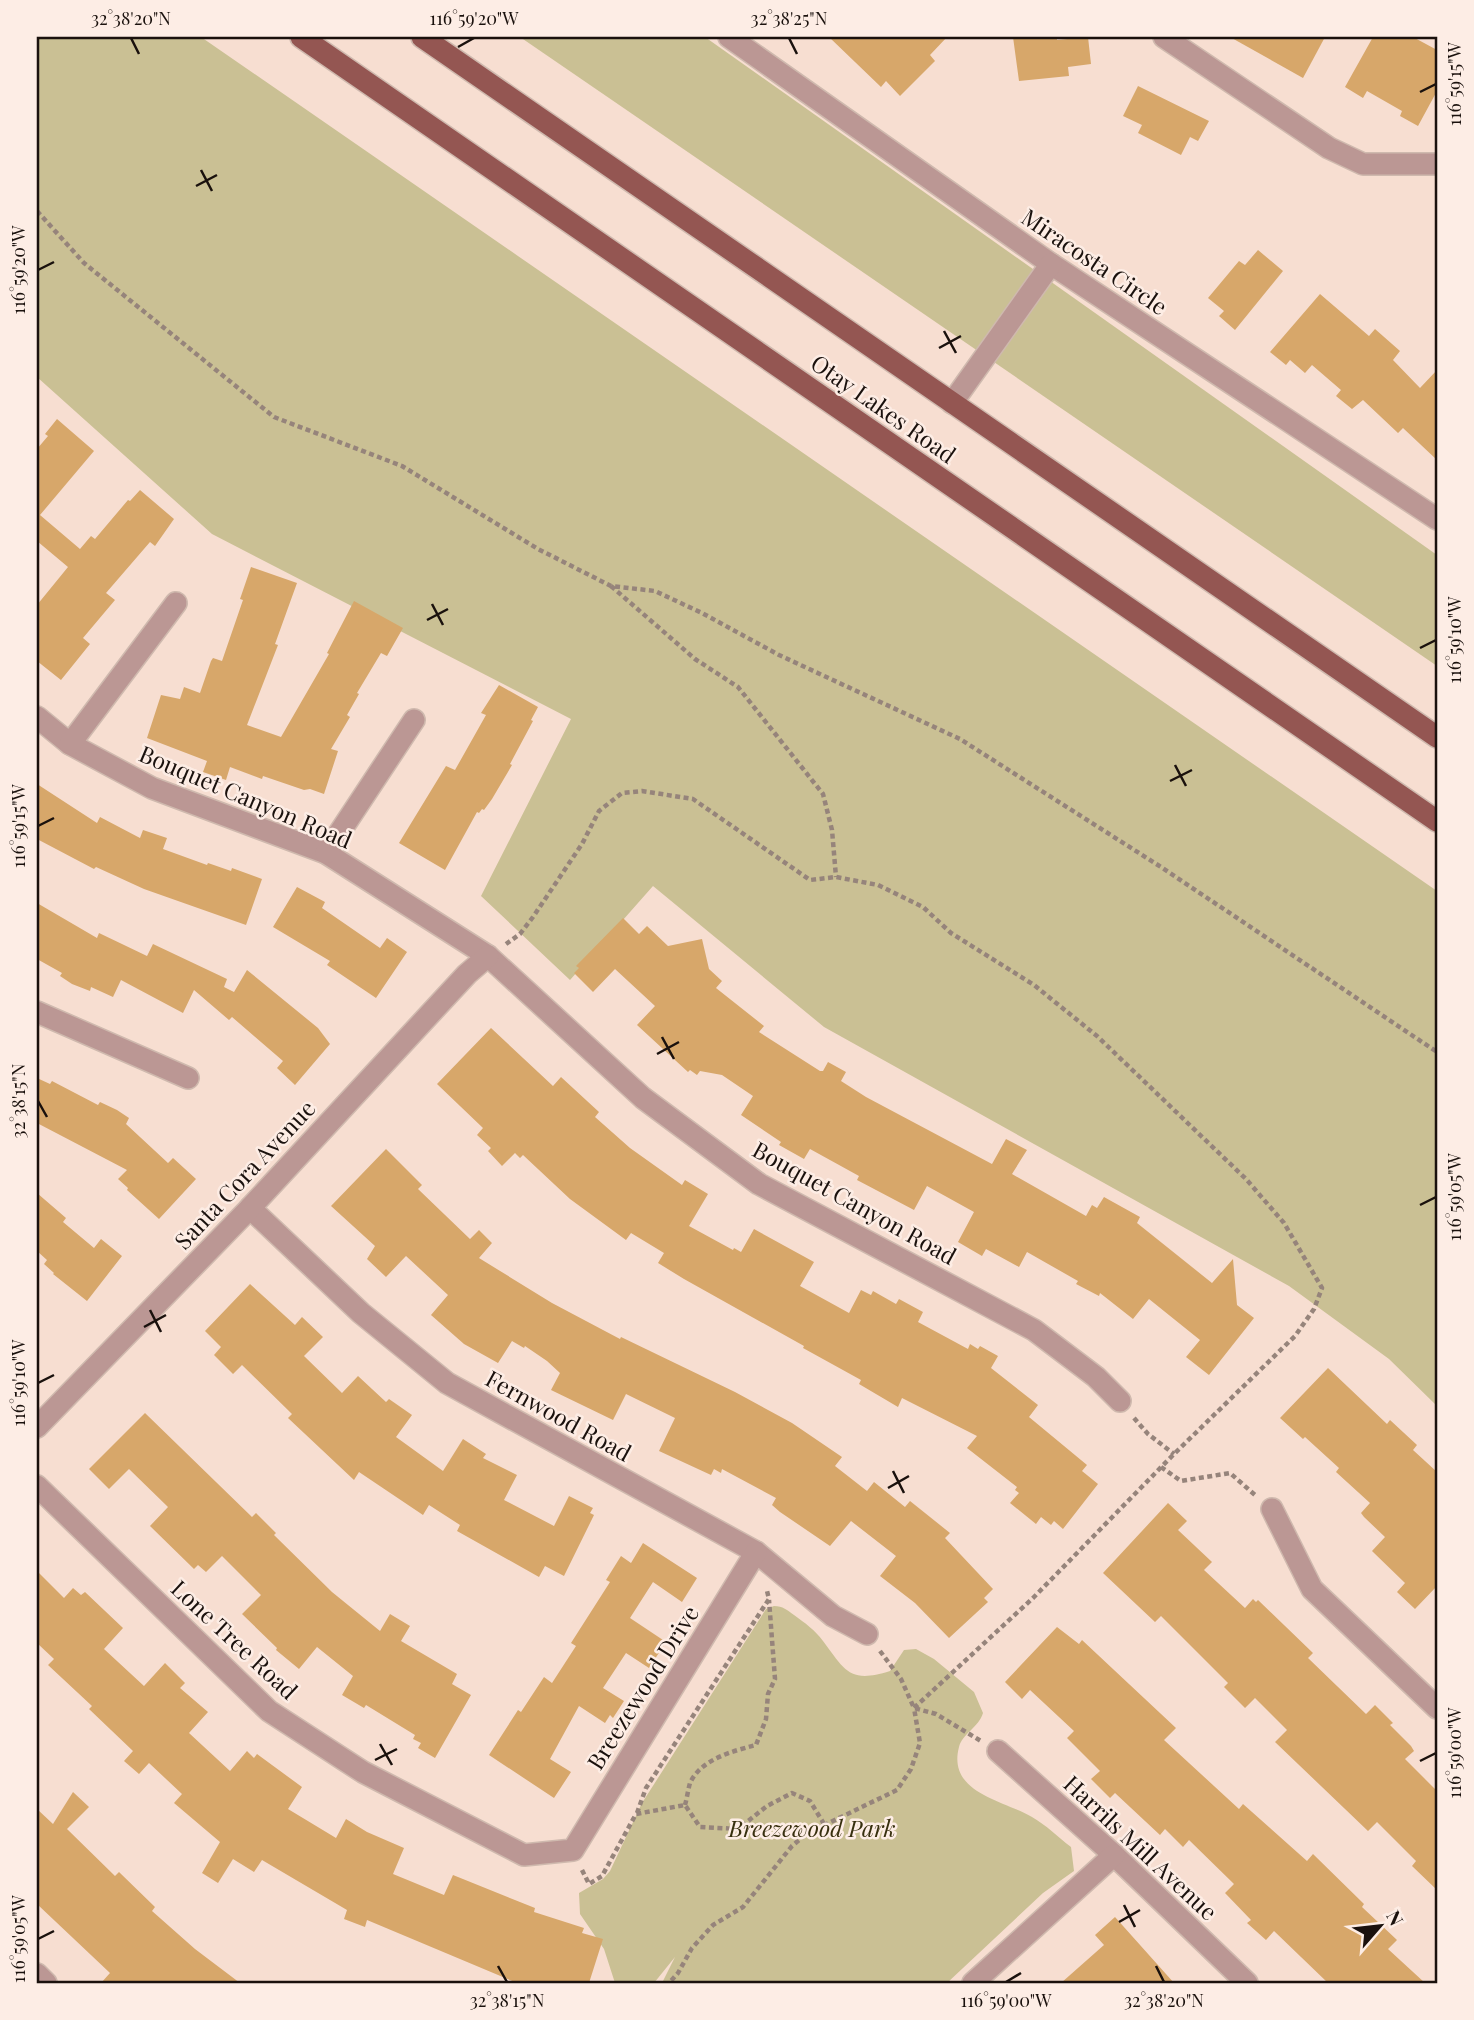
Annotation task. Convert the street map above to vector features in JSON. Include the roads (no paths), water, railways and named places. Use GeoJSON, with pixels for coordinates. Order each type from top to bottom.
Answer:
{"type":"FeatureCollection","features":[{"type":"Feature","properties":{"kind":"main road","name":"Otay Lakes Road"},"geometry":{"type":"LineString","coordinates":[[301,37],[1437,821]]}},
{"type":"Feature","properties":{"kind":"main road","name":"Otay Lakes Road"},"geometry":{"type":"LineString","coordinates":[[422,37],[1437,737]]}},
{"type":"Feature","properties":{"kind":"street","name":"Miracosta Circle"},"geometry":{"type":"LineString","coordinates":[[729,37],[1051,264],[1437,519]]}},
{"type":"Feature","properties":{"kind":"street"},"geometry":{"type":"LineString","coordinates":[[1164,37],[1329,148],[1363,164],[1437,164]]}},
{"type":"Feature","properties":{"kind":"street"},"geometry":{"type":"LineString","coordinates":[[952,403],[1051,264]]}},
{"type":"Feature","properties":{"kind":"street"},"geometry":{"type":"LineString","coordinates":[[70,744],[177,603]]}},
{"type":"Feature","properties":{"kind":"street","name":"Bouquet Canyon Road"},"geometry":{"type":"LineString","coordinates":[[37,717],[70,744],[152,789],[326,853],[488,956],[643,1098],[760,1184],[1034,1330],[1096,1377],[1120,1401]]}},
{"type":"Feature","properties":{"kind":"street"},"geometry":{"type":"LineString","coordinates":[[326,853],[414,720]]}},
{"type":"Feature","properties":{"kind":"street","name":"Santa Cora Avenue"},"geometry":{"type":"LineString","coordinates":[[37,1427],[250,1208],[467,974],[488,956]]}},
{"type":"Feature","properties":{"kind":"street"},"geometry":{"type":"LineString","coordinates":[[37,1012],[188,1078]]}},
{"type":"Feature","properties":{"kind":"street","name":"Fernwood Road"},"geometry":{"type":"LineString","coordinates":[[250,1208],[361,1313],[447,1384],[756,1552],[833,1616],[867,1634]]}},
{"type":"Feature","properties":{"kind":"street","name":"Lone Tree Road"},"geometry":{"type":"LineString","coordinates":[[37,1486],[269,1711],[362,1772],[524,1855],[573,1850]]}},
{"type":"Feature","properties":{"kind":"street"},"geometry":{"type":"LineString","coordinates":[[1272,1509],[1312,1589],[1437,1709]]}},
{"type":"Feature","properties":{"kind":"street","name":"Breezewood Drive"},"geometry":{"type":"LineString","coordinates":[[573,1850],[756,1552]]}},
{"type":"Feature","properties":{"kind":"street","name":"Harrils Mill Avenue"},"geometry":{"type":"LineString","coordinates":[[998,1751],[1114,1856],[1247,1983]]}},
{"type":"Feature","properties":{"kind":"street"},"geometry":{"type":"LineString","coordinates":[[973,1983],[1114,1856]]}},
{"type":"Feature","properties":{"kind":"street"},"geometry":{"type":"LineString","coordinates":[[37,1974],[46,1983]]}},
{"type":"Feature","properties":{"kind":"park label","name":"Breezewood Park"},"geometry":{"type":"Point","coordinates":[812,1827]}}]}
